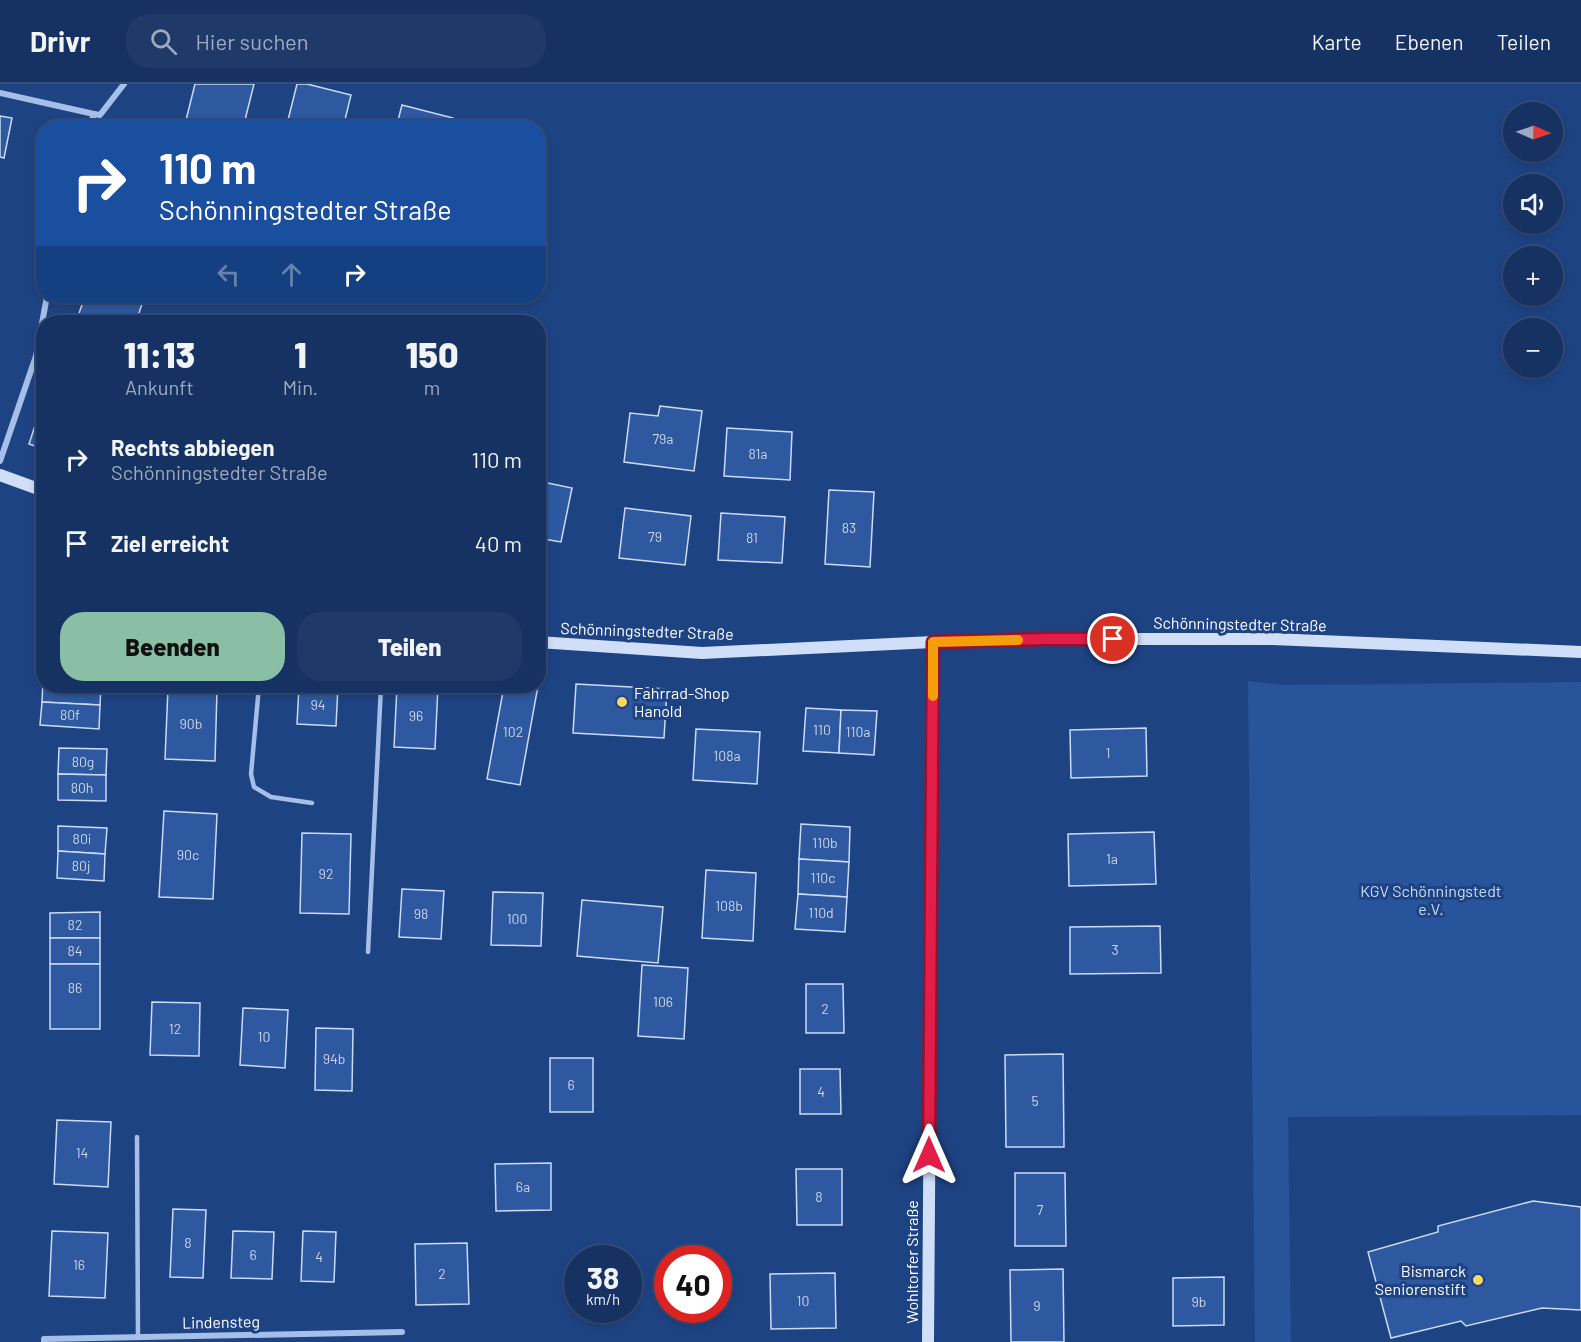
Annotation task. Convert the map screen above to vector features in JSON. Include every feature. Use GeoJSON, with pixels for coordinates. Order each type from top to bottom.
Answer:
{"type":"FeatureCollection","features":[{"type":"Feature","properties":{"kind":"main road"},"geometry":{"type":"LineString","coordinates":[[0,475],[36,488]]}},
{"type":"Feature","properties":{"kind":"main road","name":"Schönningstedter Straße"},"geometry":{"type":"LineString","coordinates":[[546,643],[702,653],[1044,639],[1273,639],[1581,652]]}},
{"type":"Feature","properties":{"kind":"main road","name":"Wohltorfer Straße"},"geometry":{"type":"LineString","coordinates":[[928,1342],[933,642]]}},
{"type":"Feature","properties":{"kind":"street"},"geometry":{"type":"LineString","coordinates":[[0,93],[100,115],[124,84]]}},
{"type":"Feature","properties":{"kind":"street"},"geometry":{"type":"LineString","coordinates":[[92,120],[94,114]]}},
{"type":"Feature","properties":{"kind":"street"},"geometry":{"type":"LineString","coordinates":[[0,461],[36,356]]}},
{"type":"Feature","properties":{"kind":"street","name":"Lindensteg"},"geometry":{"type":"LineString","coordinates":[[44,1342],[44,1339],[402,1332]]}},
{"type":"Feature","properties":{"kind":"lane"},"geometry":{"type":"LineString","coordinates":[[258,693],[251,774],[254,787],[271,797],[312,803]]}},
{"type":"Feature","properties":{"kind":"lane"},"geometry":{"type":"LineString","coordinates":[[368,952],[381,693]]}},
{"type":"Feature","properties":{"kind":"lane"},"geometry":{"type":"LineString","coordinates":[[137,1137],[138,1338]]}},
{"type":"Feature","properties":{"kind":"green space","name":"KGV Schönningstedt e.V."},"geometry":{"type":"Polygon","coordinates":[[[1248,681],[1284,685],[1581,682],[1581,1115],[1288,1117],[1291,1342],[1255,1342],[1248,681]]]}},
{"type":"Feature","properties":{"kind":"building"},"geometry":{"type":"Polygon","coordinates":[[[195,84],[254,84],[245,120],[186,120],[195,84]]]}},
{"type":"Feature","properties":{"kind":"building"},"geometry":{"type":"Polygon","coordinates":[[[297,84],[307,84],[351,95],[345,120],[288,120],[297,84]]]}},
{"type":"Feature","properties":{"kind":"building"},"geometry":{"type":"Polygon","coordinates":[[[402,105],[453,118],[452,120],[398,120],[402,105]]]}},
{"type":"Feature","properties":{"kind":"building"},"geometry":{"type":"Polygon","coordinates":[[[0,116],[12,118],[4,158],[0,157],[0,116]]]}},
{"type":"Feature","properties":{"kind":"building"},"geometry":{"type":"Polygon","coordinates":[[[83,303],[142,304],[138,315],[78,315],[83,303]]]}},
{"type":"Feature","properties":{"kind":"building"},"geometry":{"type":"Polygon","coordinates":[[[660,406],[702,411],[694,471],[624,462],[630,413],[658,416],[660,406]]]}},
{"type":"Feature","properties":{"kind":"building"},"geometry":{"type":"Polygon","coordinates":[[[36,423],[36,446],[29,444],[36,423]]]}},
{"type":"Feature","properties":{"kind":"building"},"geometry":{"type":"Polygon","coordinates":[[[727,428],[792,432],[790,480],[724,476],[727,428]]]}},
{"type":"Feature","properties":{"kind":"building"},"geometry":{"type":"Polygon","coordinates":[[[546,483],[572,488],[561,542],[546,539],[546,483]]]}},
{"type":"Feature","properties":{"kind":"building"},"geometry":{"type":"Polygon","coordinates":[[[829,490],[874,492],[870,567],[825,564],[829,490]]]}},
{"type":"Feature","properties":{"kind":"building"},"geometry":{"type":"Polygon","coordinates":[[[625,508],[691,516],[685,565],[619,558],[625,508]]]}},
{"type":"Feature","properties":{"kind":"building"},"geometry":{"type":"Polygon","coordinates":[[[721,513],[785,517],[782,563],[718,560],[721,513]]]}},
{"type":"Feature","properties":{"kind":"building"},"geometry":{"type":"Polygon","coordinates":[[[576,684],[667,689],[664,738],[573,733],[576,684]]]}},
{"type":"Feature","properties":{"kind":"building"},"geometry":{"type":"Polygon","coordinates":[[[42,693],[101,693],[100,705],[42,702],[42,693]]]}},
{"type":"Feature","properties":{"kind":"building"},"geometry":{"type":"Polygon","coordinates":[[[168,693],[217,693],[215,761],[165,759],[168,693]]]}},
{"type":"Feature","properties":{"kind":"building"},"geometry":{"type":"Polygon","coordinates":[[[299,693],[338,693],[336,726],[297,724],[299,693]]]}},
{"type":"Feature","properties":{"kind":"building"},"geometry":{"type":"Polygon","coordinates":[[[397,693],[438,693],[435,749],[394,747],[397,693]]]}},
{"type":"Feature","properties":{"kind":"building"},"geometry":{"type":"Polygon","coordinates":[[[503,693],[537,693],[520,785],[487,779],[503,693]]]}},
{"type":"Feature","properties":{"kind":"building"},"geometry":{"type":"Polygon","coordinates":[[[42,702],[100,705],[99,729],[40,725],[42,702]]]}},
{"type":"Feature","properties":{"kind":"building"},"geometry":{"type":"Polygon","coordinates":[[[806,708],[841,710],[839,753],[803,751],[806,708]]]}},
{"type":"Feature","properties":{"kind":"building"},"geometry":{"type":"Polygon","coordinates":[[[841,710],[877,711],[874,755],[839,753],[841,710]]]}},
{"type":"Feature","properties":{"kind":"building"},"geometry":{"type":"Polygon","coordinates":[[[1146,728],[1147,776],[1071,778],[1070,730],[1146,728]]]}},
{"type":"Feature","properties":{"kind":"building"},"geometry":{"type":"Polygon","coordinates":[[[696,729],[760,732],[757,784],[693,780],[696,729]]]}},
{"type":"Feature","properties":{"kind":"building"},"geometry":{"type":"Polygon","coordinates":[[[59,748],[107,749],[106,775],[58,774],[59,748]]]}},
{"type":"Feature","properties":{"kind":"building"},"geometry":{"type":"Polygon","coordinates":[[[58,774],[106,775],[106,801],[58,800],[58,774]]]}},
{"type":"Feature","properties":{"kind":"building"},"geometry":{"type":"Polygon","coordinates":[[[164,811],[217,814],[213,899],[159,897],[164,811]]]}},
{"type":"Feature","properties":{"kind":"building"},"geometry":{"type":"Polygon","coordinates":[[[801,824],[850,827],[849,862],[799,859],[801,824]]]}},
{"type":"Feature","properties":{"kind":"building"},"geometry":{"type":"Polygon","coordinates":[[[58,826],[107,828],[105,854],[58,851],[58,826]]]}},
{"type":"Feature","properties":{"kind":"building"},"geometry":{"type":"Polygon","coordinates":[[[1154,832],[1156,884],[1069,886],[1068,834],[1154,832]]]}},
{"type":"Feature","properties":{"kind":"building"},"geometry":{"type":"Polygon","coordinates":[[[302,833],[351,834],[349,914],[300,913],[302,833]]]}},
{"type":"Feature","properties":{"kind":"building"},"geometry":{"type":"Polygon","coordinates":[[[58,851],[105,854],[104,881],[57,878],[58,851]]]}},
{"type":"Feature","properties":{"kind":"building"},"geometry":{"type":"Polygon","coordinates":[[[799,859],[849,862],[847,897],[798,894],[799,859]]]}},
{"type":"Feature","properties":{"kind":"building"},"geometry":{"type":"Polygon","coordinates":[[[706,870],[756,873],[753,941],[702,938],[706,870]]]}},
{"type":"Feature","properties":{"kind":"building"},"geometry":{"type":"Polygon","coordinates":[[[402,889],[444,891],[441,939],[399,937],[402,889]]]}},
{"type":"Feature","properties":{"kind":"building"},"geometry":{"type":"Polygon","coordinates":[[[493,892],[543,893],[541,946],[491,945],[493,892]]]}},
{"type":"Feature","properties":{"kind":"building"},"geometry":{"type":"Polygon","coordinates":[[[798,894],[847,897],[845,932],[795,929],[798,894]]]}},
{"type":"Feature","properties":{"kind":"building"},"geometry":{"type":"Polygon","coordinates":[[[582,900],[663,907],[658,963],[577,956],[582,900]]]}},
{"type":"Feature","properties":{"kind":"building"},"geometry":{"type":"Polygon","coordinates":[[[100,912],[100,938],[50,938],[50,913],[100,912]]]}},
{"type":"Feature","properties":{"kind":"building"},"geometry":{"type":"Polygon","coordinates":[[[1160,926],[1161,973],[1070,974],[1070,927],[1160,926]]]}},
{"type":"Feature","properties":{"kind":"building"},"geometry":{"type":"Polygon","coordinates":[[[50,938],[100,938],[100,964],[50,964],[50,938]]]}},
{"type":"Feature","properties":{"kind":"building"},"geometry":{"type":"Polygon","coordinates":[[[50,964],[100,964],[100,1029],[50,1029],[50,964]]]}},
{"type":"Feature","properties":{"kind":"building"},"geometry":{"type":"Polygon","coordinates":[[[642,965],[688,968],[684,1039],[638,1036],[642,965]]]}},
{"type":"Feature","properties":{"kind":"building"},"geometry":{"type":"Polygon","coordinates":[[[806,984],[843,984],[844,1033],[806,1033],[806,984]]]}},
{"type":"Feature","properties":{"kind":"building"},"geometry":{"type":"Polygon","coordinates":[[[152,1002],[200,1003],[199,1056],[150,1055],[152,1002]]]}},
{"type":"Feature","properties":{"kind":"building"},"geometry":{"type":"Polygon","coordinates":[[[243,1008],[288,1010],[285,1068],[240,1065],[243,1008]]]}},
{"type":"Feature","properties":{"kind":"building"},"geometry":{"type":"Polygon","coordinates":[[[316,1028],[353,1029],[352,1091],[315,1090],[316,1028]]]}},
{"type":"Feature","properties":{"kind":"building"},"geometry":{"type":"Polygon","coordinates":[[[1063,1054],[1064,1147],[1006,1147],[1005,1055],[1063,1054]]]}},
{"type":"Feature","properties":{"kind":"building"},"geometry":{"type":"Polygon","coordinates":[[[550,1058],[593,1058],[593,1112],[550,1112],[550,1058]]]}},
{"type":"Feature","properties":{"kind":"building"},"geometry":{"type":"Polygon","coordinates":[[[800,1069],[840,1069],[841,1114],[800,1114],[800,1069]]]}},
{"type":"Feature","properties":{"kind":"building"},"geometry":{"type":"Polygon","coordinates":[[[57,1120],[111,1122],[108,1187],[54,1184],[57,1120]]]}},
{"type":"Feature","properties":{"kind":"building"},"geometry":{"type":"Polygon","coordinates":[[[551,1163],[551,1210],[496,1211],[495,1164],[551,1163]]]}},
{"type":"Feature","properties":{"kind":"building"},"geometry":{"type":"Polygon","coordinates":[[[796,1169],[842,1169],[842,1225],[797,1225],[796,1169]]]}},
{"type":"Feature","properties":{"kind":"building"},"geometry":{"type":"Polygon","coordinates":[[[1015,1173],[1065,1173],[1066,1246],[1015,1246],[1015,1173]]]}},
{"type":"Feature","properties":{"kind":"building","name":"Bismarck Seniorenstift"},"geometry":{"type":"Polygon","coordinates":[[[1533,1201],[1581,1207],[1581,1310],[1542,1308],[1466,1326],[1461,1321],[1391,1338],[1368,1252],[1438,1232],[1438,1226],[1533,1201]]]}},
{"type":"Feature","properties":{"kind":"building"},"geometry":{"type":"Polygon","coordinates":[[[173,1209],[206,1210],[203,1278],[170,1277],[173,1209]]]}},
{"type":"Feature","properties":{"kind":"building"},"geometry":{"type":"Polygon","coordinates":[[[52,1231],[108,1233],[105,1298],[49,1296],[52,1231]]]}},
{"type":"Feature","properties":{"kind":"building"},"geometry":{"type":"Polygon","coordinates":[[[233,1231],[274,1232],[272,1279],[231,1278],[233,1231]]]}},
{"type":"Feature","properties":{"kind":"building"},"geometry":{"type":"Polygon","coordinates":[[[303,1231],[336,1232],[334,1282],[301,1281],[303,1231]]]}},
{"type":"Feature","properties":{"kind":"building"},"geometry":{"type":"Polygon","coordinates":[[[467,1243],[469,1304],[416,1305],[415,1244],[467,1243]]]}},
{"type":"Feature","properties":{"kind":"building"},"geometry":{"type":"Polygon","coordinates":[[[1063,1269],[1064,1342],[1011,1342],[1010,1270],[1063,1269]]]}},
{"type":"Feature","properties":{"kind":"building"},"geometry":{"type":"Polygon","coordinates":[[[835,1273],[836,1328],[771,1329],[770,1274],[835,1273]]]}},
{"type":"Feature","properties":{"kind":"building"},"geometry":{"type":"Polygon","coordinates":[[[1224,1277],[1224,1325],[1173,1326],[1173,1278],[1224,1277]]]}},
{"type":"Feature","properties":{"kind":"slow traffic"},"geometry":{"type":"LineString","coordinates":[[933,696],[933,642],[1018,640]]}},
{"type":"Feature","properties":{"kind":"place","name":"Fahrrad-Shop Hanold"},"geometry":{"type":"Point","coordinates":[622,702]}},
{"type":"Feature","properties":{"kind":"place","name":"Bismarck Seniorenstift"},"geometry":{"type":"Point","coordinates":[1478,1280]}},
{"type":"Feature","properties":{"kind":"route"},"geometry":{"type":"LineString","coordinates":[[929,1155],[933,642],[1113,639]]}}]}
